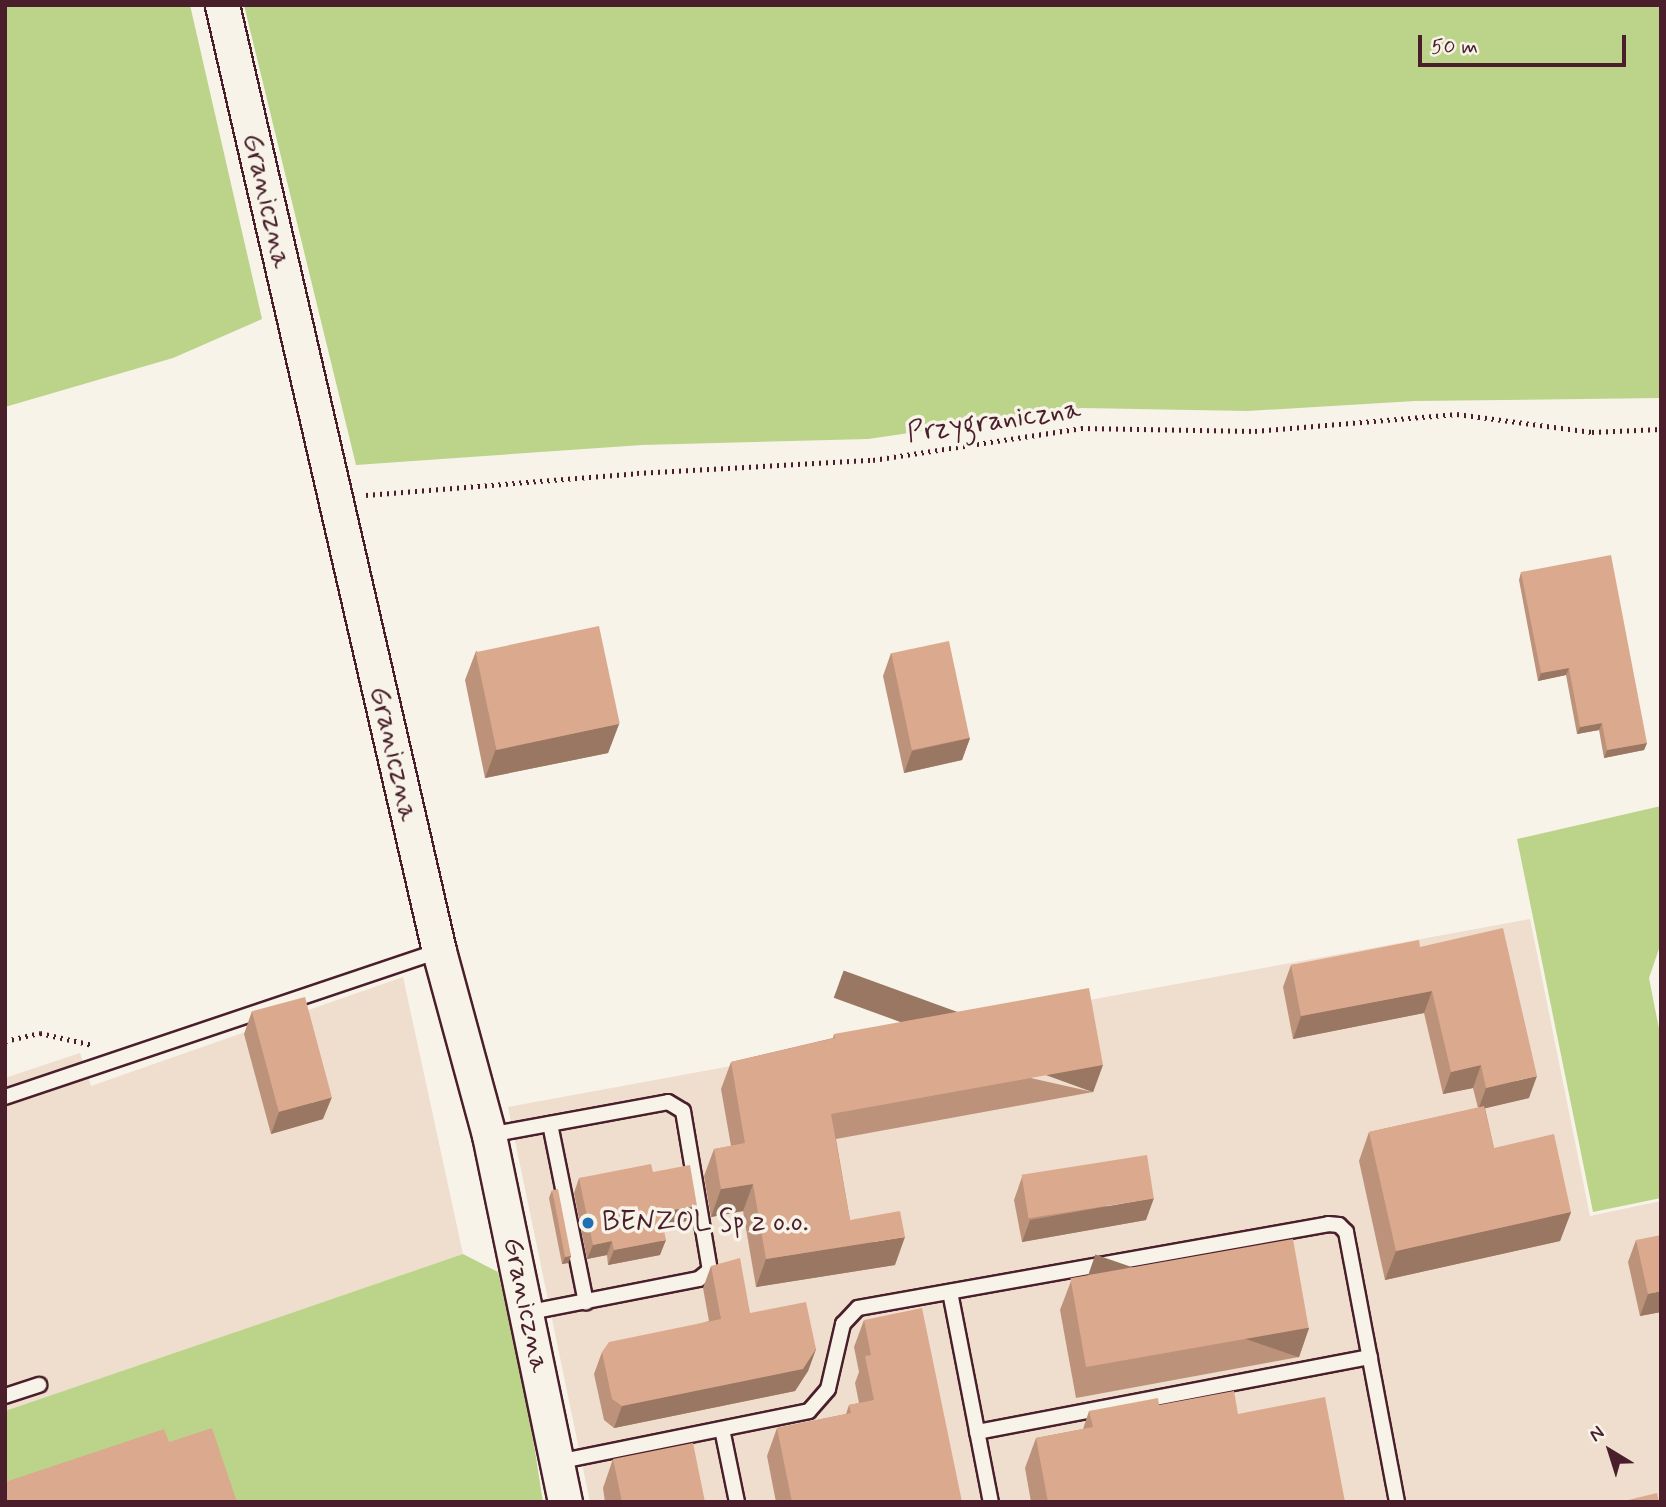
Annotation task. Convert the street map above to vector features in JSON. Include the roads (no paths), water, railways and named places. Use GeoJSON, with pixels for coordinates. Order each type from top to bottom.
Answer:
{"type":"FeatureCollection","features":[{"type":"Feature","properties":{"kind":"street","name":"Graniczna"},"geometry":{"type":"LineString","coordinates":[[222,5],[439,951],[489,1135],[565,1502]]}},
{"type":"Feature","properties":{"kind":"lane"},"geometry":{"type":"LineString","coordinates":[[5,1097],[439,951]]}},
{"type":"Feature","properties":{"kind":"lane"},"geometry":{"type":"LineString","coordinates":[[489,1135],[668,1102],[683,1111],[710,1270],[699,1279],[526,1313]]}},
{"type":"Feature","properties":{"kind":"lane"},"geometry":{"type":"LineString","coordinates":[[550,1124],[586,1302]]}},
{"type":"Feature","properties":{"kind":"lane"},"geometry":{"type":"LineString","coordinates":[[557,1462],[809,1411],[818,1404],[828,1389],[839,1331],[858,1308],[1339,1225],[1346,1232],[1397,1502]]}},
{"type":"Feature","properties":{"kind":"lane"},"geometry":{"type":"LineString","coordinates":[[950,1292],[991,1502]]}},
{"type":"Feature","properties":{"kind":"lane"},"geometry":{"type":"LineString","coordinates":[[977,1432],[1370,1357]]}},
{"type":"Feature","properties":{"kind":"lane"},"geometry":{"type":"LineString","coordinates":[[5,1396],[39,1385]]}},
{"type":"Feature","properties":{"kind":"lane"},"geometry":{"type":"LineString","coordinates":[[722,1429],[737,1502]]}},
{"type":"Feature","properties":{"kind":"place","name":"BENZOL Sp z o.o."},"geometry":{"type":"Point","coordinates":[588,1223]}}]}
